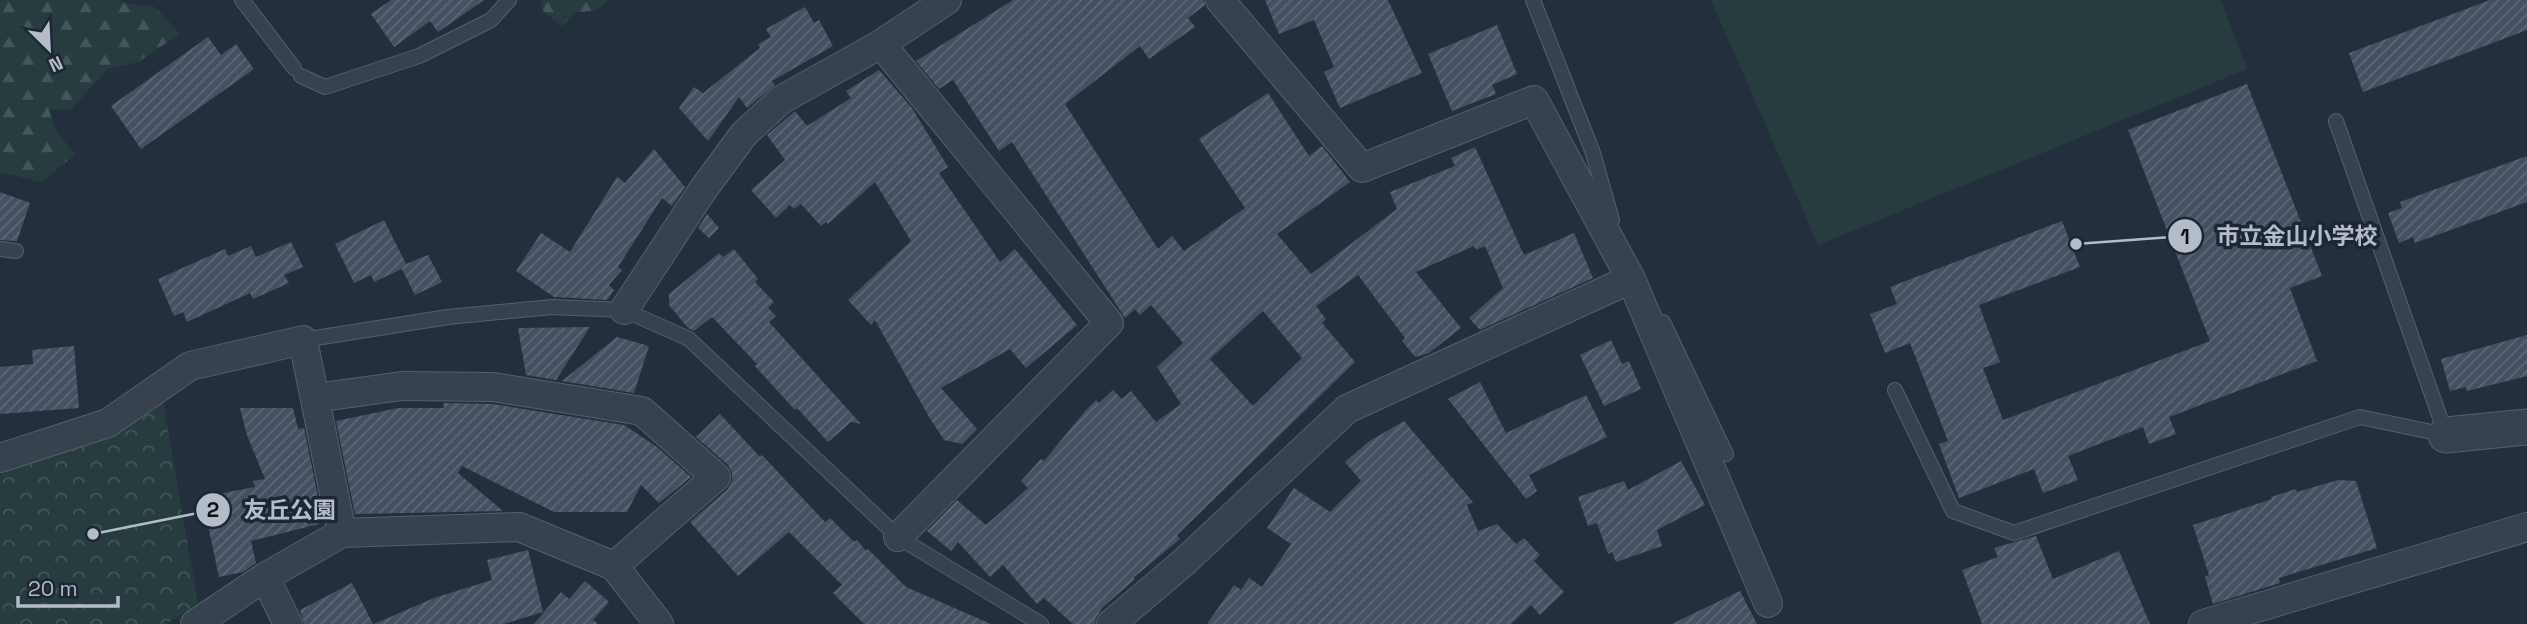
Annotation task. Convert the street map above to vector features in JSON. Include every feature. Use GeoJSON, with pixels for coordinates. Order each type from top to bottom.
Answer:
{"type":"FeatureCollection","features":[{"type":"Feature","properties":{"kind":"street"},"geometry":{"type":"LineString","coordinates":[[624,310],[702,191],[744,134],[781,100],[881,44],[947,0]]}},
{"type":"Feature","properties":{"kind":"street"},"geometry":{"type":"LineString","coordinates":[[1220,0],[1363,168],[1534,100],[1631,279],[1768,603]]}},
{"type":"Feature","properties":{"kind":"street"},"geometry":{"type":"LineString","coordinates":[[881,44],[1109,323],[898,537]]}},
{"type":"Feature","properties":{"kind":"street"},"geometry":{"type":"LineString","coordinates":[[1111,624],[1184,562],[1348,410],[1631,279]]}},
{"type":"Feature","properties":{"kind":"street"},"geometry":{"type":"LineString","coordinates":[[0,458],[108,423],[190,366],[303,340],[342,533]]}},
{"type":"Feature","properties":{"kind":"street"},"geometry":{"type":"LineString","coordinates":[[315,398],[402,386],[493,387],[642,411],[716,477],[614,566]]}},
{"type":"Feature","properties":{"kind":"street"},"geometry":{"type":"LineString","coordinates":[[2446,435],[2527,427]]}},
{"type":"Feature","properties":{"kind":"street"},"geometry":{"type":"LineString","coordinates":[[195,624],[265,577],[342,533],[519,527],[614,566],[659,624]]}},
{"type":"Feature","properties":{"kind":"street"},"geometry":{"type":"LineString","coordinates":[[2203,624],[2527,527]]}},
{"type":"Feature","properties":{"kind":"street"},"geometry":{"type":"LineString","coordinates":[[265,577],[288,624]]}},
{"type":"Feature","properties":{"kind":"lane"},"geometry":{"type":"LineString","coordinates":[[242,0],[298,72],[325,87],[419,55],[491,20],[509,0]]}},
{"type":"Feature","properties":{"kind":"lane"},"geometry":{"type":"LineString","coordinates":[[1533,0],[1593,153],[1608,212],[1726,454]]}},
{"type":"Feature","properties":{"kind":"lane"},"geometry":{"type":"LineString","coordinates":[[2336,121],[2446,435]]}},
{"type":"Feature","properties":{"kind":"lane"},"geometry":{"type":"LineString","coordinates":[[0,249],[16,251]]}},
{"type":"Feature","properties":{"kind":"lane"},"geometry":{"type":"LineString","coordinates":[[303,340],[449,317],[552,307],[624,310],[689,339],[898,537],[1041,624]]}},
{"type":"Feature","properties":{"kind":"lane"},"geometry":{"type":"LineString","coordinates":[[1895,390],[1953,511],[2014,533],[2361,417],[2446,435]]}},
{"type":"Feature","properties":{"kind":"green space"},"geometry":{"type":"Polygon","coordinates":[[[0,0],[121,0],[124,3],[155,7],[180,34],[138,62],[108,69],[71,109],[49,110],[55,129],[75,155],[41,182],[0,172],[0,0]]]}},
{"type":"Feature","properties":{"kind":"green space"},"geometry":{"type":"Polygon","coordinates":[[[540,0],[607,0],[597,9],[576,12],[562,26],[543,11],[540,0]]]}},
{"type":"Feature","properties":{"kind":"green space"},"geometry":{"type":"Polygon","coordinates":[[[1711,0],[2221,0],[2247,69],[1818,245],[1711,0]]]}},
{"type":"Feature","properties":{"kind":"green space"},"geometry":{"type":"Polygon","coordinates":[[[162,395],[198,604],[166,624],[0,624],[0,465],[162,395]]]}},
{"type":"Feature","properties":{"kind":"building"},"geometry":{"type":"Polygon","coordinates":[[[391,0],[484,0],[438,32],[430,21],[394,47],[371,14],[391,0]]]}},
{"type":"Feature","properties":{"kind":"building"},"geometry":{"type":"Polygon","coordinates":[[[1013,0],[1204,0],[1205,5],[1188,18],[1195,27],[1149,59],[1140,46],[1065,104],[1158,249],[1172,236],[1184,251],[1245,208],[1199,139],[1268,93],[1309,156],[1322,146],[1350,182],[1277,234],[1311,274],[1397,209],[1390,192],[1455,166],[1451,158],[1475,147],[1524,255],[1574,233],[1593,278],[1480,330],[1469,318],[1503,288],[1485,246],[1476,250],[1474,246],[1416,272],[1461,328],[1429,353],[1415,357],[1402,341],[1405,338],[1358,275],[1316,306],[1326,319],[1322,323],[1355,362],[1177,535],[1180,539],[1102,608],[1095,624],[1073,624],[1044,598],[1037,604],[1003,565],[990,577],[958,542],[951,551],[927,531],[957,500],[986,525],[1028,488],[1021,481],[1041,459],[1044,461],[1086,410],[1096,400],[1099,403],[1113,390],[1122,399],[1131,391],[1156,422],[1181,404],[1157,367],[1183,343],[1151,305],[1140,315],[1135,309],[1125,318],[1012,142],[999,151],[953,80],[939,89],[916,61],[1013,0]],[[1263,311],[1210,359],[1253,406],[1302,358],[1263,311]]]}},
{"type":"Feature","properties":{"kind":"building"},"geometry":{"type":"Polygon","coordinates":[[[1265,0],[1388,0],[1422,73],[1340,108],[1324,72],[1334,67],[1314,20],[1279,34],[1265,0]]]}},
{"type":"Feature","properties":{"kind":"building"},"geometry":{"type":"Polygon","coordinates":[[[2490,0],[2527,0],[2527,30],[2363,92],[2349,53],[2490,0]]]}},
{"type":"Feature","properties":{"kind":"building"},"geometry":{"type":"Polygon","coordinates":[[[805,7],[814,23],[819,20],[833,46],[772,81],[775,85],[747,108],[739,97],[708,141],[679,108],[694,87],[703,93],[760,48],[758,44],[771,37],[766,29],[805,7]]]}},
{"type":"Feature","properties":{"kind":"building"},"geometry":{"type":"Polygon","coordinates":[[[1497,25],[1517,74],[1492,85],[1496,94],[1452,111],[1428,54],[1497,25]]]}},
{"type":"Feature","properties":{"kind":"building"},"geometry":{"type":"Polygon","coordinates":[[[208,37],[221,55],[236,44],[254,69],[141,149],[111,106],[208,37]]]}},
{"type":"Feature","properties":{"kind":"building"},"geometry":{"type":"Polygon","coordinates":[[[879,70],[912,108],[948,167],[939,173],[1000,262],[1015,249],[1077,325],[1026,368],[1010,349],[941,388],[977,429],[962,444],[944,440],[875,320],[871,325],[848,300],[911,241],[875,182],[828,224],[826,222],[821,226],[801,204],[794,209],[790,205],[776,218],[751,190],[785,160],[767,135],[795,111],[807,126],[851,98],[846,91],[879,70]]]}},
{"type":"Feature","properties":{"kind":"building"},"geometry":{"type":"Polygon","coordinates":[[[2247,84],[2322,276],[2290,288],[2317,361],[2169,417],[2176,434],[2149,444],[2143,427],[2068,456],[2078,480],[2043,493],[2034,469],[1959,498],[1939,444],[1948,441],[1910,343],[1885,353],[1870,314],[1897,304],[1890,287],[2062,221],[2080,267],[1979,305],[2000,362],[1983,368],[2003,420],[2210,341],[2128,130],[2247,84]]]}},
{"type":"Feature","properties":{"kind":"building"},"geometry":{"type":"Polygon","coordinates":[[[654,149],[685,187],[672,206],[662,198],[618,267],[622,270],[609,285],[614,290],[607,300],[554,297],[516,271],[541,233],[570,252],[617,177],[625,183],[654,149]]]}},
{"type":"Feature","properties":{"kind":"building"},"geometry":{"type":"Polygon","coordinates":[[[2527,156],[2527,202],[2415,243],[2413,237],[2399,243],[2388,213],[2402,208],[2400,202],[2527,156]]]}},
{"type":"Feature","properties":{"kind":"building"},"geometry":{"type":"Polygon","coordinates":[[[0,192],[30,203],[17,241],[0,240],[0,192]]]}},
{"type":"Feature","properties":{"kind":"building"},"geometry":{"type":"Polygon","coordinates":[[[707,214],[719,228],[709,238],[698,228],[707,214]]]}},
{"type":"Feature","properties":{"kind":"building"},"geometry":{"type":"Polygon","coordinates":[[[384,220],[406,264],[428,255],[442,282],[415,295],[402,269],[374,282],[371,275],[354,283],[335,244],[384,220]]]}},
{"type":"Feature","properties":{"kind":"building"},"geometry":{"type":"Polygon","coordinates":[[[291,242],[303,267],[284,275],[289,283],[253,299],[250,293],[187,322],[183,312],[174,316],[158,279],[225,249],[228,256],[251,246],[256,257],[291,242]]]}},
{"type":"Feature","properties":{"kind":"building"},"geometry":{"type":"Polygon","coordinates":[[[734,249],[758,279],[755,282],[774,302],[768,308],[776,316],[769,322],[861,424],[851,422],[828,442],[797,408],[795,410],[755,366],[757,364],[712,317],[694,331],[688,328],[669,305],[669,294],[719,253],[723,257],[734,249]]]}},
{"type":"Feature","properties":{"kind":"building"},"geometry":{"type":"Polygon","coordinates":[[[590,327],[556,380],[526,375],[518,328],[590,327]]]}},
{"type":"Feature","properties":{"kind":"building"},"geometry":{"type":"Polygon","coordinates":[[[2527,335],[2527,376],[2467,391],[2466,387],[2450,391],[2441,359],[2527,335]]]}},
{"type":"Feature","properties":{"kind":"building"},"geometry":{"type":"Polygon","coordinates":[[[617,337],[649,346],[634,393],[562,381],[617,337]]]}},
{"type":"Feature","properties":{"kind":"building"},"geometry":{"type":"Polygon","coordinates":[[[1611,340],[1622,364],[1629,361],[1641,389],[1604,406],[1580,355],[1611,340]]]}},
{"type":"Feature","properties":{"kind":"building"},"geometry":{"type":"Polygon","coordinates":[[[74,346],[79,408],[0,414],[0,367],[33,364],[32,350],[74,346]]]}},
{"type":"Feature","properties":{"kind":"building"},"geometry":{"type":"Polygon","coordinates":[[[1480,382],[1506,433],[1586,395],[1607,437],[1529,475],[1537,491],[1526,499],[1448,399],[1480,382]]]}},
{"type":"Feature","properties":{"kind":"building"},"geometry":{"type":"Polygon","coordinates":[[[443,403],[492,404],[624,425],[657,447],[691,477],[659,503],[641,485],[627,512],[554,512],[462,466],[458,473],[503,511],[355,514],[336,421],[398,408],[444,408],[443,403]]]}},
{"type":"Feature","properties":{"kind":"building"},"geometry":{"type":"Polygon","coordinates":[[[240,408],[293,408],[298,429],[304,428],[322,516],[317,517],[319,524],[251,541],[256,563],[243,572],[219,577],[202,497],[255,487],[253,481],[265,479],[247,435],[240,408]]]}},
{"type":"Feature","properties":{"kind":"building"},"geometry":{"type":"Polygon","coordinates":[[[720,414],[825,522],[830,518],[854,542],[857,540],[866,551],[868,549],[906,587],[991,624],[864,624],[833,593],[842,585],[789,532],[738,576],[690,522],[727,490],[732,481],[728,465],[696,437],[720,414]]]}},
{"type":"Feature","properties":{"kind":"building"},"geometry":{"type":"Polygon","coordinates":[[[1404,421],[1473,502],[1467,505],[1478,531],[1497,524],[1516,544],[1524,538],[1540,555],[1534,561],[1564,592],[1540,615],[1531,605],[1511,624],[1207,624],[1234,585],[1241,590],[1249,578],[1262,587],[1291,544],[1267,528],[1294,488],[1330,512],[1361,481],[1345,462],[1368,442],[1404,421]]]}},
{"type":"Feature","properties":{"kind":"building"},"geometry":{"type":"Polygon","coordinates":[[[1681,461],[1705,505],[1657,530],[1662,546],[1616,562],[1612,552],[1608,554],[1597,523],[1588,526],[1578,497],[1624,481],[1628,490],[1681,461]]]}},
{"type":"Feature","properties":{"kind":"building"},"geometry":{"type":"Polygon","coordinates":[[[2338,480],[2356,481],[2377,548],[2279,578],[2280,583],[2213,604],[2205,577],[2209,575],[2193,525],[2296,489],[2297,492],[2338,480]]]}},
{"type":"Feature","properties":{"kind":"building"},"geometry":{"type":"Polygon","coordinates":[[[2036,536],[2053,579],[2119,551],[2150,624],[1982,624],[1962,570],[1998,557],[1994,548],[2036,536]]]}},
{"type":"Feature","properties":{"kind":"building"},"geometry":{"type":"Polygon","coordinates":[[[528,550],[543,612],[504,624],[374,624],[434,598],[492,580],[487,560],[528,550]]]}},
{"type":"Feature","properties":{"kind":"building"},"geometry":{"type":"Polygon","coordinates":[[[585,581],[609,602],[593,620],[598,624],[534,624],[561,592],[569,599],[585,581]]]}},
{"type":"Feature","properties":{"kind":"building"},"geometry":{"type":"Polygon","coordinates":[[[352,583],[373,624],[304,624],[300,610],[352,583]]]}},
{"type":"Feature","properties":{"kind":"building"},"geometry":{"type":"Polygon","coordinates":[[[1740,591],[1757,624],[1672,624],[1740,591]]]}},
{"type":"Feature","properties":{"kind":"place","name":"市立金山小学校"},"geometry":{"type":"Point","coordinates":[2076,244]}},
{"type":"Feature","properties":{"kind":"place","name":"友丘公園"},"geometry":{"type":"Point","coordinates":[93,534]}}]}
